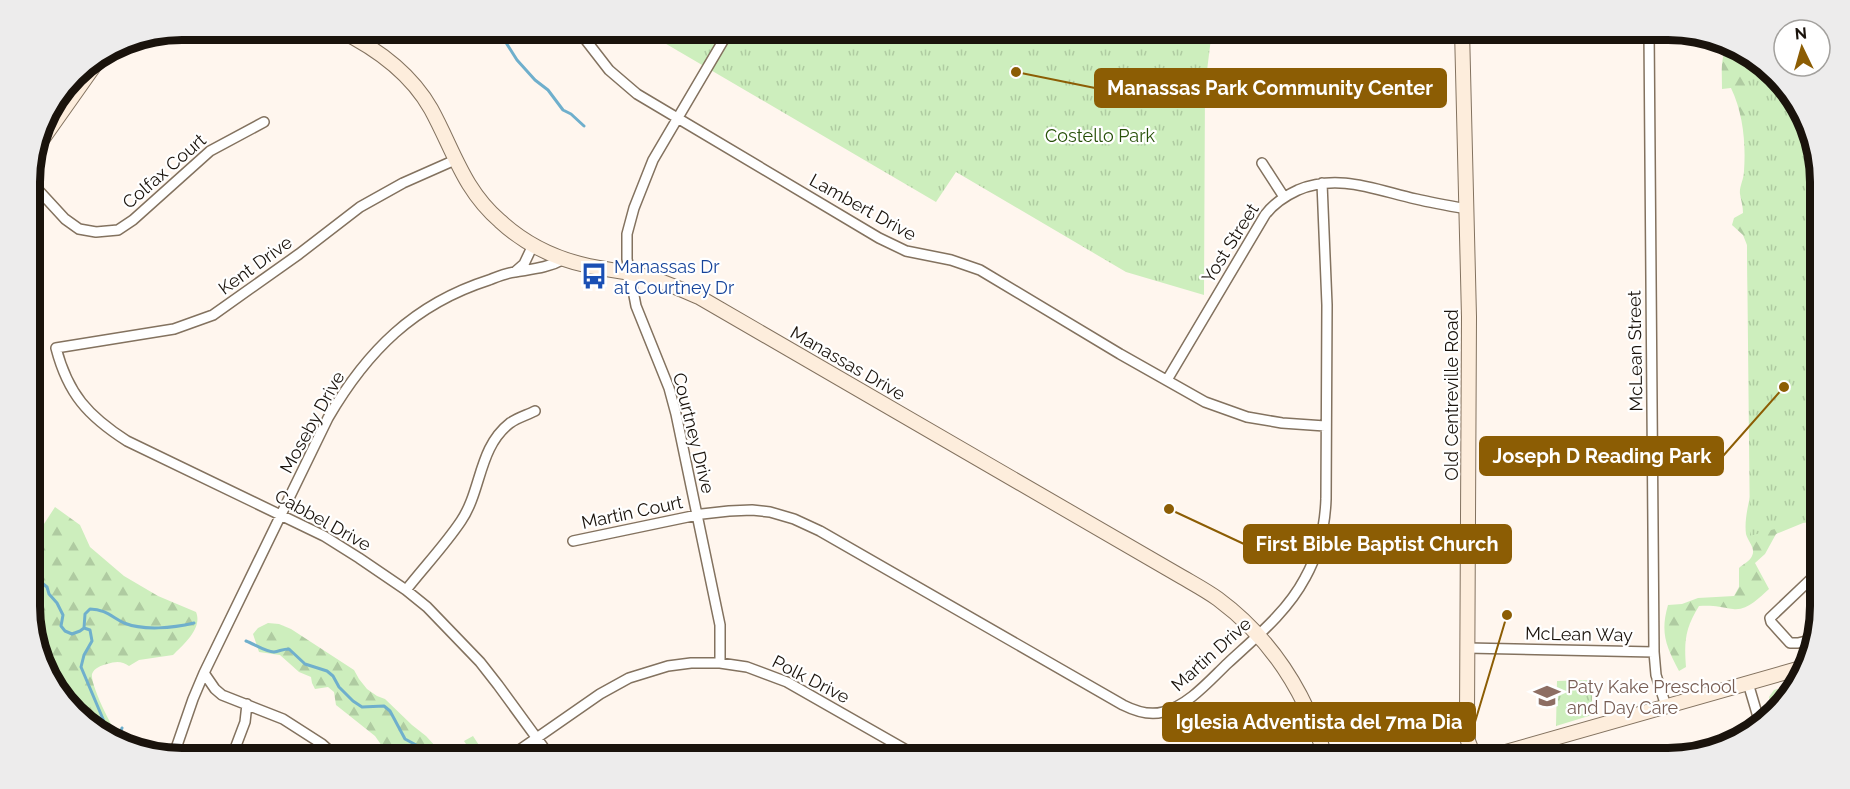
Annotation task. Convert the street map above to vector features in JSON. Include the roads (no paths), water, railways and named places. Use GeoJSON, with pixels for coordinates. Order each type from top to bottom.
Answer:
{"type":"FeatureCollection","features":[{"type":"Feature","properties":{"kind":"main road","name":"Manassas Drive"},"geometry":{"type":"LineString","coordinates":[[356,40],[382,55],[410,80],[430,108],[467,184],[481,202],[509,229],[533,245],[564,259],[587,266],[655,279],[699,297],[1218,599],[1258,636],[1281,664],[1300,693],[1316,727],[1323,748]]}},
{"type":"Feature","properties":{"kind":"main road","name":"Old Centreville Road"},"geometry":{"type":"LineString","coordinates":[[1462,40],[1469,317],[1467,730],[1471,748]]}},
{"type":"Feature","properties":{"kind":"main road"},"geometry":{"type":"LineString","coordinates":[[52,126],[84,80]]}},
{"type":"Feature","properties":{"kind":"main road"},"geometry":{"type":"LineString","coordinates":[[1519,748],[1795,670]]}},
{"type":"Feature","properties":{"kind":"street","name":"Lambert Drive"},"geometry":{"type":"LineString","coordinates":[[586,40],[621,82],[677,118],[879,238],[906,251],[951,260],[980,270],[1205,402],[1247,417],[1282,423],[1325,426]]}},
{"type":"Feature","properties":{"kind":"street","name":"Courtney Drive"},"geometry":{"type":"LineString","coordinates":[[720,663],[720,625],[676,414],[669,388],[639,315],[626,253],[633,208],[653,160],[724,40]]}},
{"type":"Feature","properties":{"kind":"street","name":"McLean Street"},"geometry":{"type":"LineString","coordinates":[[1649,40],[1654,652],[1656,675],[1666,706]]}},
{"type":"Feature","properties":{"kind":"street","name":"Colfax Court"},"geometry":{"type":"LineString","coordinates":[[41,193],[65,219],[79,228],[96,232],[118,230],[133,220],[210,150],[264,122]]}},
{"type":"Feature","properties":{"kind":"street","name":"Kent Drive"},"geometry":{"type":"LineString","coordinates":[[56,348],[174,329],[213,315],[290,261],[360,207],[403,183],[455,160]]}},
{"type":"Feature","properties":{"kind":"street"},"geometry":{"type":"LineString","coordinates":[[1262,163],[1284,197]]}},
{"type":"Feature","properties":{"kind":"street","name":"Yost Street"},"geometry":{"type":"LineString","coordinates":[[1167,380],[1265,215],[1275,203],[1284,197],[1307,187],[1340,182],[1355,183],[1417,200],[1467,209]]}},
{"type":"Feature","properties":{"kind":"street","name":"Martin Drive"},"geometry":{"type":"LineString","coordinates":[[697,515],[752,510],[780,515],[810,526],[1123,705],[1144,713],[1162,712],[1186,701],[1258,636],[1296,594],[1319,546],[1326,510],[1327,305],[1322,183]]}},
{"type":"Feature","properties":{"kind":"street"},"geometry":{"type":"LineString","coordinates":[[514,272],[521,267],[533,245]]}},
{"type":"Feature","properties":{"kind":"street","name":"Moseby Drive"},"geometry":{"type":"LineString","coordinates":[[176,748],[204,673],[328,418],[371,355],[405,323],[453,294],[514,272],[534,270],[564,259]]}},
{"type":"Feature","properties":{"kind":"street","name":"Cabbel Drive"},"geometry":{"type":"LineString","coordinates":[[56,348],[72,390],[87,411],[109,430],[127,441],[324,536],[406,590],[427,607],[480,662],[544,748]]}},
{"type":"Feature","properties":{"kind":"street"},"geometry":{"type":"LineString","coordinates":[[406,590],[462,520],[482,465],[494,440],[512,422],[535,411]]}},
{"type":"Feature","properties":{"kind":"street","name":"Martin Court"},"geometry":{"type":"LineString","coordinates":[[573,541],[697,515]]}},
{"type":"Feature","properties":{"kind":"street"},"geometry":{"type":"LineString","coordinates":[[1806,641],[1790,643],[1770,618],[1810,580]]}},
{"type":"Feature","properties":{"kind":"street","name":"McLean Way"},"geometry":{"type":"LineString","coordinates":[[1467,648],[1654,652]]}},
{"type":"Feature","properties":{"kind":"street","name":"Polk Drive"},"geometry":{"type":"LineString","coordinates":[[522,748],[605,691],[637,675],[674,665],[720,663],[747,667],[787,682],[903,748]]}},
{"type":"Feature","properties":{"kind":"street"},"geometry":{"type":"LineString","coordinates":[[204,673],[222,695],[283,719],[302,729],[327,748]]}},
{"type":"Feature","properties":{"kind":"street"},"geometry":{"type":"LineString","coordinates":[[1748,683],[1758,716]]}},
{"type":"Feature","properties":{"kind":"street"},"geometry":{"type":"LineString","coordinates":[[236,748],[245,722],[247,704]]}},
{"type":"Feature","properties":{"kind":"waterway"},"geometry":{"type":"LineString","coordinates":[[504,40],[517,60],[535,80],[548,90],[563,110],[584,126]]}},
{"type":"Feature","properties":{"kind":"waterway"},"geometry":{"type":"LineString","coordinates":[[40,582],[47,587],[63,615],[61,626],[72,634],[84,628],[85,614],[90,609],[104,612],[132,626],[149,628],[194,623]]}},
{"type":"Feature","properties":{"kind":"waterway"},"geometry":{"type":"LineString","coordinates":[[84,628],[90,630],[92,641],[84,655],[81,667],[105,725]]}},
{"type":"Feature","properties":{"kind":"waterway"},"geometry":{"type":"LineString","coordinates":[[246,641],[271,652],[289,649],[305,664],[327,671],[339,687],[362,707],[384,706],[390,711],[405,739],[422,748]]}},
{"type":"Feature","properties":{"kind":"waterway"},"geometry":{"type":"LineString","coordinates":[[120,734],[122,728]]}},
{"type":"Feature","properties":{"kind":"place","name":"Manassas Park Community Center"},"geometry":{"type":"Point","coordinates":[1016,72]}},
{"type":"Feature","properties":{"kind":"place","name":"Manassas Dr at Courtney Dr"},"geometry":{"type":"Point","coordinates":[594,276]}},
{"type":"Feature","properties":{"kind":"place","name":"Joseph D Reading Park"},"geometry":{"type":"Point","coordinates":[1784,387]}},
{"type":"Feature","properties":{"kind":"place","name":"First Bible Baptist Church"},"geometry":{"type":"Point","coordinates":[1169,509]}},
{"type":"Feature","properties":{"kind":"place","name":"Iglesia Adventista del 7ma Dia"},"geometry":{"type":"Point","coordinates":[1507,615]}},
{"type":"Feature","properties":{"kind":"place","name":"Paty Kake Preschool and Day Care"},"geometry":{"type":"Point","coordinates":[1547,696]}},
{"type":"Feature","properties":{"kind":"park label","name":"Costello Park"},"geometry":{"type":"Point","coordinates":[1100,135]}}]}
